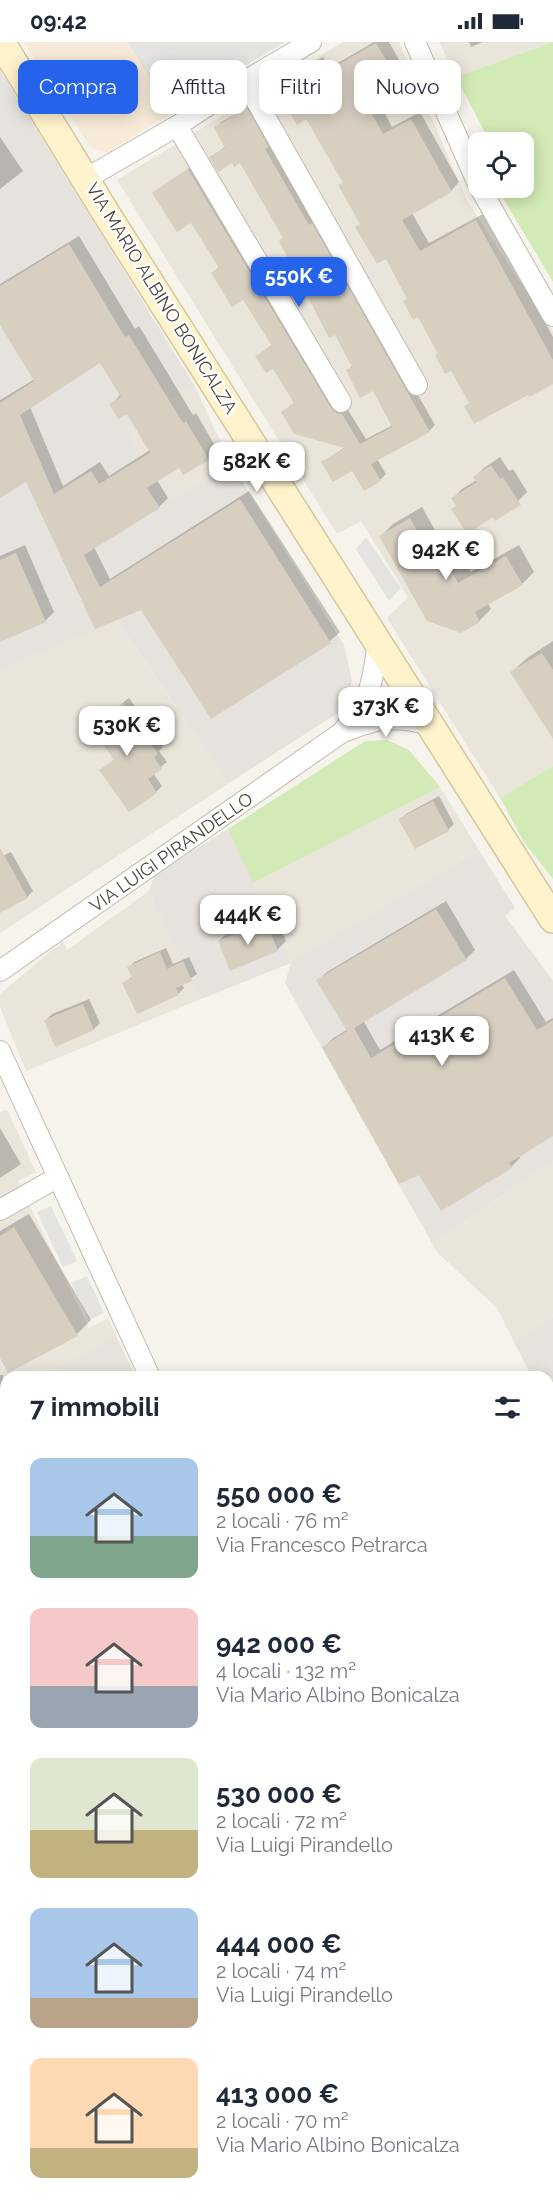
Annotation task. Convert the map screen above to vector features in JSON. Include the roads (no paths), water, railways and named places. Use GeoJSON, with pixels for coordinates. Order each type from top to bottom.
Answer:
{"type":"FeatureCollection","features":[{"type":"Feature","properties":{"kind":"main road","name":"VIA MARIO ALBINO BONICALZA"},"geometry":{"type":"LineString","coordinates":[[1,42],[553,919]]}},
{"type":"Feature","properties":{"kind":"street"},"geometry":{"type":"LineString","coordinates":[[247,80],[311,42]]}},
{"type":"Feature","properties":{"kind":"street"},"geometry":{"type":"LineString","coordinates":[[414,42],[468,162]]}},
{"type":"Feature","properties":{"kind":"street"},"geometry":{"type":"LineString","coordinates":[[247,85],[417,385]]}},
{"type":"Feature","properties":{"kind":"street"},"geometry":{"type":"LineString","coordinates":[[87,178],[195,114]]}},
{"type":"Feature","properties":{"kind":"street"},"geometry":{"type":"LineString","coordinates":[[177,126],[341,402]]}},
{"type":"Feature","properties":{"kind":"street"},"geometry":{"type":"LineString","coordinates":[[486,198],[553,316]]}},
{"type":"Feature","properties":{"kind":"street","name":"VIA LUIGI PIRANDELLO"},"geometry":{"type":"LineString","coordinates":[[341,733],[360,710],[370,690],[378,643]]}},
{"type":"Feature","properties":{"kind":"street","name":"VIA LUIGI PIRANDELLO"},"geometry":{"type":"LineString","coordinates":[[0,971],[341,733],[389,718],[406,719],[431,725]]}},
{"type":"Feature","properties":{"kind":"street"},"geometry":{"type":"LineString","coordinates":[[0,1051],[147,1371]]}},
{"type":"Feature","properties":{"kind":"street"},"geometry":{"type":"LineString","coordinates":[[0,1210],[58,1177]]}}]}
